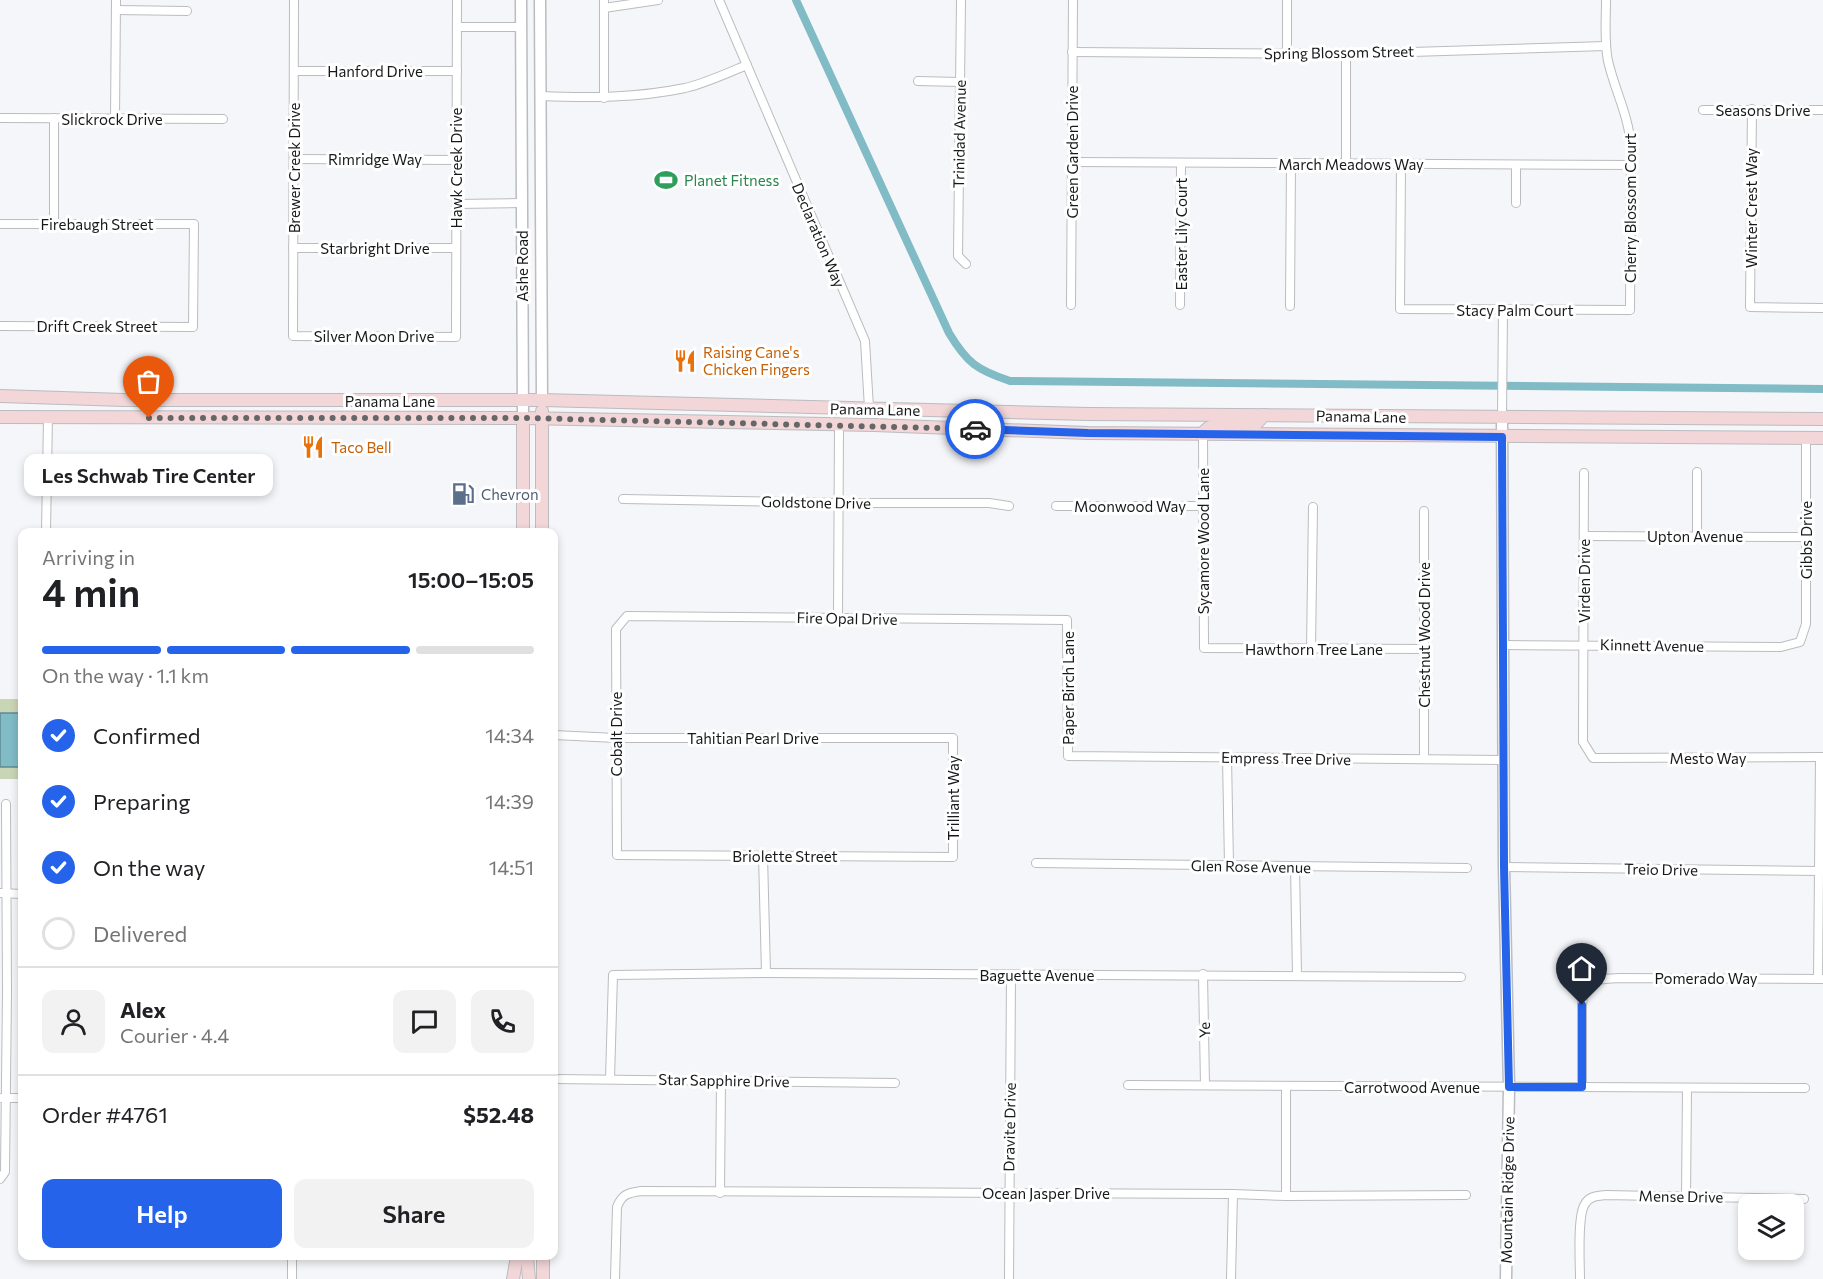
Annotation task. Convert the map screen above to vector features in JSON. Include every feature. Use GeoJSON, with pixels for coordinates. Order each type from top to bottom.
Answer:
{"type":"FeatureCollection","features":[{"type":"Feature","properties":{"kind":"main road","name":"Panama Lane"},"geometry":{"type":"LineString","coordinates":[[0,396],[124,400],[542,400],[1264,415],[1823,418]]}},
{"type":"Feature","properties":{"kind":"main road"},"geometry":{"type":"LineString","coordinates":[[48,417],[58,407],[124,400]]}},
{"type":"Feature","properties":{"kind":"main road","name":"Ashe Road"},"geometry":{"type":"LineString","coordinates":[[542,400],[542,528]]}},
{"type":"Feature","properties":{"kind":"main road"},"geometry":{"type":"LineString","coordinates":[[839,425],[869,408]]}},
{"type":"Feature","properties":{"kind":"main road"},"geometry":{"type":"LineString","coordinates":[[1203,434],[1204,429],[1212,424],[1257,423],[1264,415]]}},
{"type":"Feature","properties":{"kind":"main road","name":"Panama Lane"},"geometry":{"type":"LineString","coordinates":[[0,417],[542,418],[1203,434],[1823,438]]}},
{"type":"Feature","properties":{"kind":"main road","name":"Ashe Road"},"geometry":{"type":"LineString","coordinates":[[523,528],[524,418]]}},
{"type":"Feature","properties":{"kind":"main road"},"geometry":{"type":"LineString","coordinates":[[1806,438],[1817,428],[1823,427]]}},
{"type":"Feature","properties":{"kind":"main road"},"geometry":{"type":"LineString","coordinates":[[513,1279],[516,1260]]}},
{"type":"Feature","properties":{"kind":"main road"},"geometry":{"type":"LineString","coordinates":[[527,1260],[529,1279]]}},
{"type":"Feature","properties":{"kind":"main road"},"geometry":{"type":"LineString","coordinates":[[543,1260],[543,1279]]}},
{"type":"Feature","properties":{"kind":"street"},"geometry":{"type":"LineString","coordinates":[[115,119],[116,0]]}},
{"type":"Feature","properties":{"kind":"street","name":"Brewer Creek Drive"},"geometry":{"type":"LineString","coordinates":[[293,336],[294,0]]}},
{"type":"Feature","properties":{"kind":"street","name":"Hawk Creek Drive"},"geometry":{"type":"LineString","coordinates":[[456,337],[457,0]]}},
{"type":"Feature","properties":{"kind":"street","name":"Ashe Road"},"geometry":{"type":"LineString","coordinates":[[521,0],[524,418]]}},
{"type":"Feature","properties":{"kind":"street","name":"Ashe Road"},"geometry":{"type":"LineString","coordinates":[[540,0],[542,400]]}},
{"type":"Feature","properties":{"kind":"street"},"geometry":{"type":"LineString","coordinates":[[604,98],[604,4],[658,0]]}},
{"type":"Feature","properties":{"kind":"street","name":"Declaration Way"},"geometry":{"type":"LineString","coordinates":[[719,0],[865,341],[869,408]]}},
{"type":"Feature","properties":{"kind":"street","name":"Trinidad Avenue"},"geometry":{"type":"LineString","coordinates":[[961,0],[958,256],[966,264]]}},
{"type":"Feature","properties":{"kind":"street","name":"Green Garden Drive"},"geometry":{"type":"LineString","coordinates":[[1071,305],[1073,0]]}},
{"type":"Feature","properties":{"kind":"street"},"geometry":{"type":"LineString","coordinates":[[1287,0],[1287,54]]}},
{"type":"Feature","properties":{"kind":"street","name":"Cherry Blossom Court"},"geometry":{"type":"LineString","coordinates":[[1606,0],[1606,46],[1612,75],[1630,128],[1630,310]]}},
{"type":"Feature","properties":{"kind":"street"},"geometry":{"type":"LineString","coordinates":[[116,10],[187,11]]}},
{"type":"Feature","properties":{"kind":"street"},"geometry":{"type":"LineString","coordinates":[[457,27],[521,27]]}},
{"type":"Feature","properties":{"kind":"street","name":"Spring Blossom Street"},"geometry":{"type":"LineString","coordinates":[[1072,52],[1346,54],[1606,46]]}},
{"type":"Feature","properties":{"kind":"street"},"geometry":{"type":"LineString","coordinates":[[1346,54],[1346,164]]}},
{"type":"Feature","properties":{"kind":"street"},"geometry":{"type":"LineString","coordinates":[[541,96],[604,98],[646,95],[687,87],[747,65]]}},
{"type":"Feature","properties":{"kind":"street","name":"Hanford Drive"},"geometry":{"type":"LineString","coordinates":[[294,71],[457,71]]}},
{"type":"Feature","properties":{"kind":"street"},"geometry":{"type":"LineString","coordinates":[[918,81],[960,82]]}},
{"type":"Feature","properties":{"kind":"street","name":"Winter Crest Way"},"geometry":{"type":"LineString","coordinates":[[1752,109],[1750,307],[1823,308]]}},
{"type":"Feature","properties":{"kind":"street","name":"Seasons Drive"},"geometry":{"type":"LineString","coordinates":[[1703,110],[1823,110]]}},
{"type":"Feature","properties":{"kind":"street","name":"Slickrock Drive"},"geometry":{"type":"LineString","coordinates":[[0,118],[223,119]]}},
{"type":"Feature","properties":{"kind":"street"},"geometry":{"type":"LineString","coordinates":[[54,118],[54,224]]}},
{"type":"Feature","properties":{"kind":"street","name":"Rimridge Way"},"geometry":{"type":"LineString","coordinates":[[294,159],[456,160]]}},
{"type":"Feature","properties":{"kind":"street","name":"March Meadows Way"},"geometry":{"type":"LineString","coordinates":[[1072,162],[1631,165]]}},
{"type":"Feature","properties":{"kind":"street","name":"Easter Lily Court"},"geometry":{"type":"LineString","coordinates":[[1180,305],[1181,163]]}},
{"type":"Feature","properties":{"kind":"street"},"geometry":{"type":"LineString","coordinates":[[1290,306],[1291,163]]}},
{"type":"Feature","properties":{"kind":"street","name":"Stacy Palm Court"},"geometry":{"type":"LineString","coordinates":[[1401,164],[1400,309],[1630,310]]}},
{"type":"Feature","properties":{"kind":"street"},"geometry":{"type":"LineString","coordinates":[[1516,165],[1516,203]]}},
{"type":"Feature","properties":{"kind":"street"},"geometry":{"type":"LineString","coordinates":[[456,204],[522,203]]}},
{"type":"Feature","properties":{"kind":"street","name":"Firebaugh Street"},"geometry":{"type":"LineString","coordinates":[[0,224],[194,224],[193,327]]}},
{"type":"Feature","properties":{"kind":"street","name":"Starbright Drive"},"geometry":{"type":"LineString","coordinates":[[293,248],[456,248]]}},
{"type":"Feature","properties":{"kind":"street"},"geometry":{"type":"LineString","coordinates":[[1502,417],[1503,310]]}},
{"type":"Feature","properties":{"kind":"street","name":"Drift Creek Street"},"geometry":{"type":"LineString","coordinates":[[0,326],[193,327]]}},
{"type":"Feature","properties":{"kind":"street","name":"Silver Moon Drive"},"geometry":{"type":"LineString","coordinates":[[293,336],[456,337]]}},
{"type":"Feature","properties":{"kind":"street"},"geometry":{"type":"LineString","coordinates":[[46,528],[48,417]]}},
{"type":"Feature","properties":{"kind":"street","name":"Mountain Ridge Drive"},"geometry":{"type":"LineString","coordinates":[[1502,417],[1504,867],[1509,1087],[1506,1279]]}},
{"type":"Feature","properties":{"kind":"street"},"geometry":{"type":"LineString","coordinates":[[838,618],[839,425]]}},
{"type":"Feature","properties":{"kind":"street","name":"Sycamore Wood Lane"},"geometry":{"type":"LineString","coordinates":[[1203,434],[1204,648]]}},
{"type":"Feature","properties":{"kind":"street","name":"Gibbs Drive"},"geometry":{"type":"LineString","coordinates":[[1800,642],[1806,624],[1806,438]]}},
{"type":"Feature","properties":{"kind":"street","name":"Virden Drive"},"geometry":{"type":"LineString","coordinates":[[1584,472],[1583,742],[1593,758]]}},
{"type":"Feature","properties":{"kind":"street"},"geometry":{"type":"LineString","coordinates":[[1697,472],[1697,536]]}},
{"type":"Feature","properties":{"kind":"street","name":"Goldstone Drive"},"geometry":{"type":"LineString","coordinates":[[623,499],[838,503],[981,502],[1009,506]]}},
{"type":"Feature","properties":{"kind":"street","name":"Moonwood Way"},"geometry":{"type":"LineString","coordinates":[[1056,507],[1203,507]]}},
{"type":"Feature","properties":{"kind":"street"},"geometry":{"type":"LineString","coordinates":[[1311,649],[1313,507]]}},
{"type":"Feature","properties":{"kind":"street","name":"Chestnut Wood Drive"},"geometry":{"type":"LineString","coordinates":[[1424,511],[1424,759]]}},
{"type":"Feature","properties":{"kind":"street","name":"Upton Avenue"},"geometry":{"type":"LineString","coordinates":[[1584,536],[1805,537]]}},
{"type":"Feature","properties":{"kind":"street","name":"Fire Opal Drive"},"geometry":{"type":"LineString","coordinates":[[627,616],[1067,620]]}},
{"type":"Feature","properties":{"kind":"street","name":"Cobalt Drive"},"geometry":{"type":"LineString","coordinates":[[617,855],[616,629],[627,616]]}},
{"type":"Feature","properties":{"kind":"street","name":"Paper Birch Lane"},"geometry":{"type":"LineString","coordinates":[[1067,620],[1068,756]]}},
{"type":"Feature","properties":{"kind":"street","name":"Kinnett Avenue"},"geometry":{"type":"LineString","coordinates":[[1504,645],[1781,646],[1800,642]]}},
{"type":"Feature","properties":{"kind":"street","name":"Hawthorn Tree Lane"},"geometry":{"type":"LineString","coordinates":[[1204,648],[1424,649]]}},
{"type":"Feature","properties":{"kind":"street","name":"Tahitian Pearl Drive"},"geometry":{"type":"LineString","coordinates":[[558,735],[616,738],[953,738]]}},
{"type":"Feature","properties":{"kind":"street","name":"Trilliant Way"},"geometry":{"type":"LineString","coordinates":[[952,857],[953,738]]}},
{"type":"Feature","properties":{"kind":"street","name":"Empress Tree Drive"},"geometry":{"type":"LineString","coordinates":[[1068,756],[1504,760]]}},
{"type":"Feature","properties":{"kind":"street"},"geometry":{"type":"LineString","coordinates":[[1227,757],[1229,865]]}},
{"type":"Feature","properties":{"kind":"street"},"geometry":{"type":"LineString","coordinates":[[1821,979],[1819,871],[1822,757]]}},
{"type":"Feature","properties":{"kind":"street","name":"Mesto Way"},"geometry":{"type":"LineString","coordinates":[[1593,758],[1822,757]]}},
{"type":"Feature","properties":{"kind":"street"},"geometry":{"type":"LineString","coordinates":[[0,1179],[5,1172],[3,893],[6,804]]}},
{"type":"Feature","properties":{"kind":"street","name":"Briolette Street"},"geometry":{"type":"LineString","coordinates":[[617,855],[952,857]]}},
{"type":"Feature","properties":{"kind":"street"},"geometry":{"type":"LineString","coordinates":[[763,856],[766,973]]}},
{"type":"Feature","properties":{"kind":"street","name":"Glen Rose Avenue"},"geometry":{"type":"LineString","coordinates":[[1036,863],[1467,868]]}},
{"type":"Feature","properties":{"kind":"street"},"geometry":{"type":"LineString","coordinates":[[1295,866],[1297,975]]}},
{"type":"Feature","properties":{"kind":"street","name":"Treio Drive"},"geometry":{"type":"LineString","coordinates":[[1504,867],[1819,871]]}},
{"type":"Feature","properties":{"kind":"street"},"geometry":{"type":"LineString","coordinates":[[3,893],[18,894]]}},
{"type":"Feature","properties":{"kind":"street","name":"Baguette Avenue"},"geometry":{"type":"LineString","coordinates":[[610,1079],[613,975],[1203,974],[1461,977]]}},
{"type":"Feature","properties":{"kind":"street","name":"Ye"},"geometry":{"type":"LineString","coordinates":[[1203,974],[1205,1085]]}},
{"type":"Feature","properties":{"kind":"street","name":"Dravite Drive"},"geometry":{"type":"LineString","coordinates":[[1009,1279],[1011,975]]}},
{"type":"Feature","properties":{"kind":"street","name":"Pomerado Way"},"geometry":{"type":"LineString","coordinates":[[1582,1087],[1582,1005],[1583,992],[1589,982],[1619,978],[1821,979]]}},
{"type":"Feature","properties":{"kind":"street","name":"Star Sapphire Drive"},"geometry":{"type":"LineString","coordinates":[[558,1080],[895,1083]]}},
{"type":"Feature","properties":{"kind":"street"},"geometry":{"type":"LineString","coordinates":[[720,1193],[721,1080]]}},
{"type":"Feature","properties":{"kind":"street","name":"Carrotwood Avenue"},"geometry":{"type":"LineString","coordinates":[[1128,1085],[1805,1089]]}},
{"type":"Feature","properties":{"kind":"street"},"geometry":{"type":"LineString","coordinates":[[1286,1086],[1286,1196]]}},
{"type":"Feature","properties":{"kind":"street"},"geometry":{"type":"LineString","coordinates":[[1686,1197],[1687,1088]]}},
{"type":"Feature","properties":{"kind":"street","name":"Ocean Jasper Drive"},"geometry":{"type":"LineString","coordinates":[[615,1279],[617,1207],[626,1193],[641,1191],[1286,1196],[1466,1195]]}},
{"type":"Feature","properties":{"kind":"street"},"geometry":{"type":"LineString","coordinates":[[1231,1279],[1233,1194]]}},
{"type":"Feature","properties":{"kind":"street","name":"Mense Drive"},"geometry":{"type":"LineString","coordinates":[[1580,1279],[1581,1217],[1585,1204],[1593,1197],[1738,1198]]}},
{"type":"Feature","properties":{"kind":"street"},"geometry":{"type":"LineString","coordinates":[[292,1260],[292,1279]]}},
{"type":"Feature","properties":{"kind":"green space"},"geometry":{"type":"Polygon","coordinates":[[[0,699],[18,699],[18,779],[0,779],[0,699]]]}},
{"type":"Feature","properties":{"kind":"water"},"geometry":{"type":"Polygon","coordinates":[[[0,713],[18,713],[18,767],[0,767],[0,713]]]}},
{"type":"Feature","properties":{"kind":"waterway"},"geometry":{"type":"LineString","coordinates":[[796,0],[949,333],[961,352],[974,364],[999,377],[1010,381],[1823,389]]}},
{"type":"Feature","properties":{"kind":"way so far"},"geometry":{"type":"LineString","coordinates":[[149,418],[524,418],[975,429]]}},
{"type":"Feature","properties":{"kind":"place","name":"Planet Fitness"},"geometry":{"type":"Point","coordinates":[666,180]}},
{"type":"Feature","properties":{"kind":"place","name":"Raising Cane's Chicken Fingers"},"geometry":{"type":"Point","coordinates":[685,361]}},
{"type":"Feature","properties":{"kind":"place","name":"Les Schwab Tire Center"},"geometry":{"type":"Point","coordinates":[149,418]}},
{"type":"Feature","properties":{"kind":"place","name":"Taco Bell"},"geometry":{"type":"Point","coordinates":[313,447]}},
{"type":"Feature","properties":{"kind":"place","name":"Chevron"},"geometry":{"type":"Point","coordinates":[463,494]}},
{"type":"Feature","properties":{"kind":"route"},"geometry":{"type":"LineString","coordinates":[[975,429],[1088,433],[1502,437],[1504,867],[1509,1087],[1582,1087],[1582,1005]]}}]}
